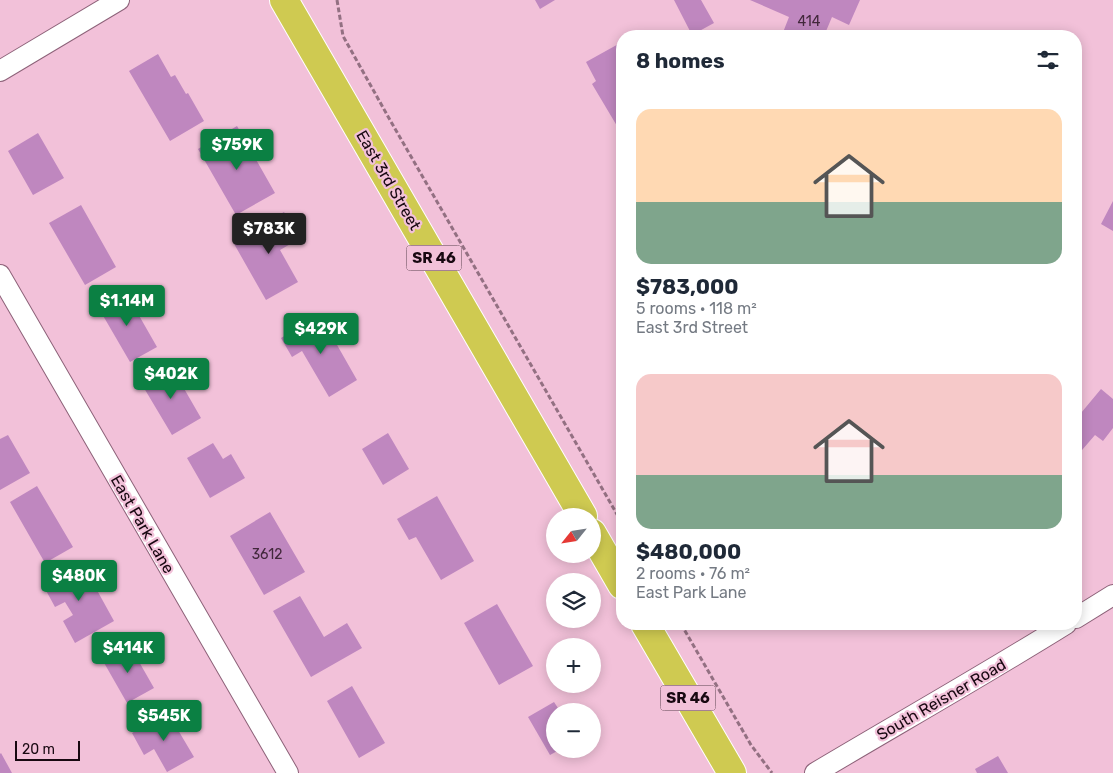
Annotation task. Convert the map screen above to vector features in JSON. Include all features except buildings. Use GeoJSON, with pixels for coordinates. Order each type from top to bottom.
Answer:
{"type":"FeatureCollection","features":[{"type":"Feature","properties":{"kind":"highway","name":"East 3rd Street"},"geometry":{"type":"LineString","coordinates":[[284,0],[578,508]]}},
{"type":"Feature","properties":{"kind":"highway"},"geometry":{"type":"LineString","coordinates":[[601,549],[616,575]]}},
{"type":"Feature","properties":{"kind":"highway","name":"SR 46"},"geometry":{"type":"LineString","coordinates":[[649,630],[732,773]]}},
{"type":"Feature","properties":{"kind":"street"},"geometry":{"type":"LineString","coordinates":[[0,71],[119,0]]}},
{"type":"Feature","properties":{"kind":"street","name":"East Park Lane"},"geometry":{"type":"LineString","coordinates":[[0,275],[288,773]]}},
{"type":"Feature","properties":{"kind":"street"},"geometry":{"type":"LineString","coordinates":[[1082,614],[1113,595]]}},
{"type":"Feature","properties":{"kind":"street","name":"South Reisner Road"},"geometry":{"type":"LineString","coordinates":[[815,773],[1056,630]]}},
{"type":"Feature","properties":{"kind":"path"},"geometry":{"type":"LineString","coordinates":[[336,0],[343,36],[616,513]]}},
{"type":"Feature","properties":{"kind":"path"},"geometry":{"type":"LineString","coordinates":[[684,630],[751,745],[772,773]]}}]}
